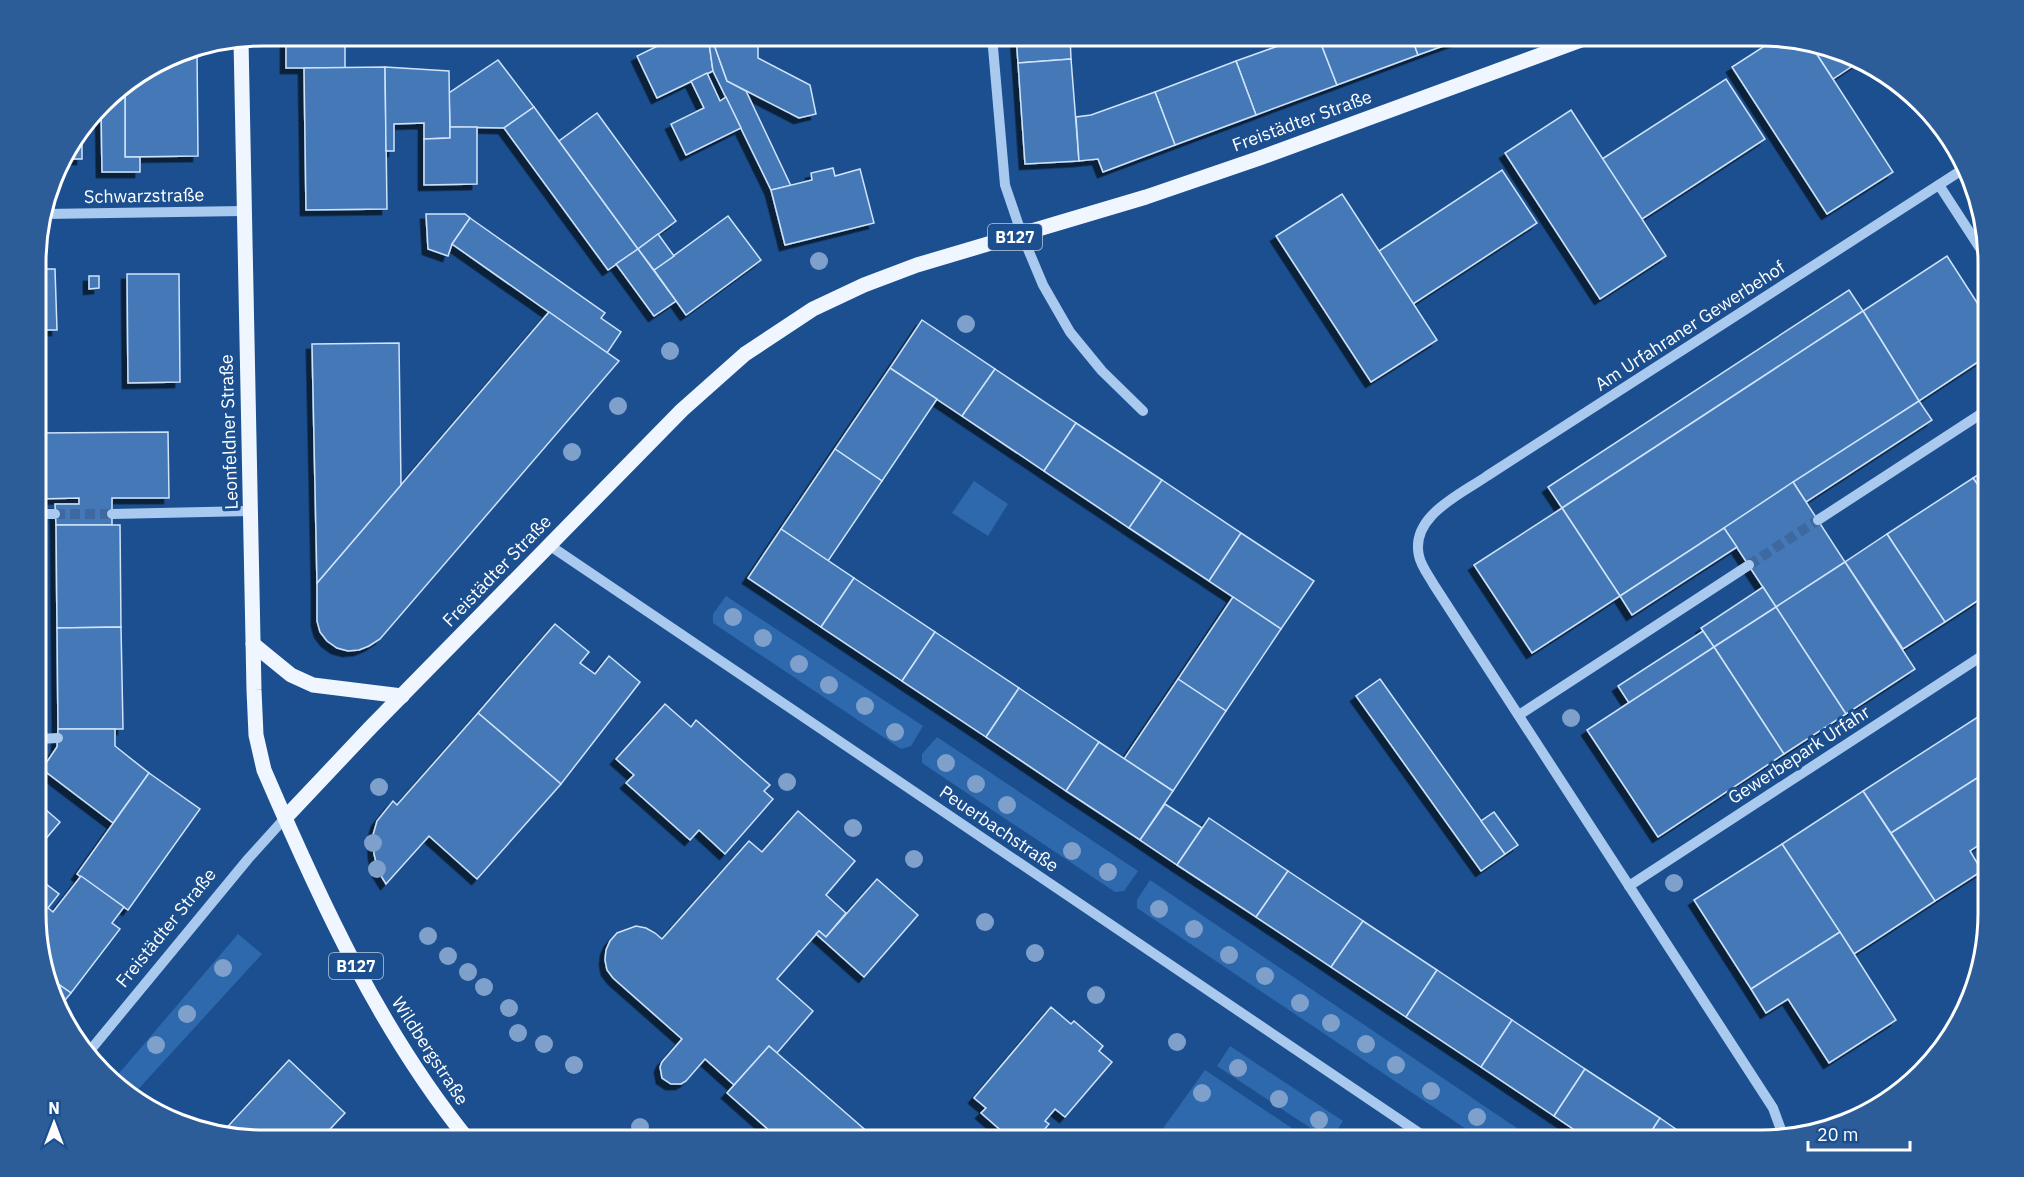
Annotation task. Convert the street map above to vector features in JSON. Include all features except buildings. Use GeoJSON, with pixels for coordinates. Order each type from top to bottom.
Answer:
{"type":"FeatureCollection","features":[{"type":"Feature","properties":{"kind":"main road","name":"Freistädter Straße"},"geometry":{"type":"LineString","coordinates":[[285,818],[682,410],[745,354],[813,309],[864,285],[917,265],[1146,197],[1565,46]]}},
{"type":"Feature","properties":{"kind":"main road","name":"Leonfeldner Straße"},"geometry":{"type":"LineString","coordinates":[[241,48],[254,700],[258,751],[285,818]]}},
{"type":"Feature","properties":{"kind":"main road"},"geometry":{"type":"LineString","coordinates":[[253,644],[291,675],[314,685],[402,696]]}},
{"type":"Feature","properties":{"kind":"main road","name":"Wildbergstraße"},"geometry":{"type":"LineString","coordinates":[[285,818],[324,904],[372,997],[405,1053],[441,1107],[460,1130]]}},
{"type":"Feature","properties":{"kind":"street"},"geometry":{"type":"LineString","coordinates":[[993,46],[1005,185],[1022,235],[1043,285],[1070,332],[1102,371],[1143,411]]}},
{"type":"Feature","properties":{"kind":"street","name":"Am Urfahraner Gewerbehof"},"geometry":{"type":"LineString","coordinates":[[1519,715],[1434,585],[1419,557],[1418,538],[1433,513],[1502,466],[1958,173]]}},
{"type":"Feature","properties":{"kind":"street"},"geometry":{"type":"LineString","coordinates":[[1939,185],[1976,242]]}},
{"type":"Feature","properties":{"kind":"street","name":"Schwarzstraße"},"geometry":{"type":"LineString","coordinates":[[53,214],[244,211]]}},
{"type":"Feature","properties":{"kind":"street"},"geometry":{"type":"LineString","coordinates":[[1818,520],[1978,416]]}},
{"type":"Feature","properties":{"kind":"street"},"geometry":{"type":"LineString","coordinates":[[112,514],[251,511]]}},
{"type":"Feature","properties":{"kind":"street"},"geometry":{"type":"LineString","coordinates":[[46,514],[56,514]]}},
{"type":"Feature","properties":{"kind":"street","name":"Peuerbachstraße"},"geometry":{"type":"LineString","coordinates":[[549,545],[1415,1130]]}},
{"type":"Feature","properties":{"kind":"street"},"geometry":{"type":"LineString","coordinates":[[1749,565],[1519,715],[1773,1108],[1781,1130]]}},
{"type":"Feature","properties":{"kind":"street","name":"Gewerbepark Urfahr"},"geometry":{"type":"LineString","coordinates":[[1629,886],[1978,659]]}},
{"type":"Feature","properties":{"kind":"street"},"geometry":{"type":"LineString","coordinates":[[46,739],[58,738]]}},
{"type":"Feature","properties":{"kind":"street","name":"Freistädter Straße"},"geometry":{"type":"LineString","coordinates":[[92,1048],[248,859],[285,818]]}},
{"type":"Feature","properties":{"kind":"shaded area"},"geometry":{"type":"Polygon","coordinates":[[[974,481],[1008,504],[988,536],[952,513],[974,481]]]}},
{"type":"Feature","properties":{"kind":"shaded area"},"geometry":{"type":"Polygon","coordinates":[[[726,596],[923,726],[911,746],[901,749],[713,623],[713,614],[726,596]]]}},
{"type":"Feature","properties":{"kind":"shaded area"},"geometry":{"type":"Polygon","coordinates":[[[937,737],[1138,871],[1124,891],[1115,892],[922,763],[922,754],[937,737]]]}},
{"type":"Feature","properties":{"kind":"shaded area"},"geometry":{"type":"Polygon","coordinates":[[[1150,880],[1520,1130],[1468,1130],[1137,908],[1137,900],[1150,880]]]}},
{"type":"Feature","properties":{"kind":"shaded area"},"geometry":{"type":"Polygon","coordinates":[[[238,934],[262,954],[137,1090],[118,1075],[238,934]]]}},
{"type":"Feature","properties":{"kind":"shaded area"},"geometry":{"type":"Polygon","coordinates":[[[1230,1046],[1343,1121],[1337,1130],[1313,1130],[1217,1066],[1230,1046]]]}},
{"type":"Feature","properties":{"kind":"shaded area"},"geometry":{"type":"Polygon","coordinates":[[[1205,1070],[1295,1130],[1162,1130],[1205,1070]]]}},
{"type":"Feature","properties":{"kind":"tunnel"},"geometry":{"type":"LineString","coordinates":[[55,514],[112,514]]}},
{"type":"Feature","properties":{"kind":"tunnel"},"geometry":{"type":"LineString","coordinates":[[1749,565],[1818,520]]}}]}
